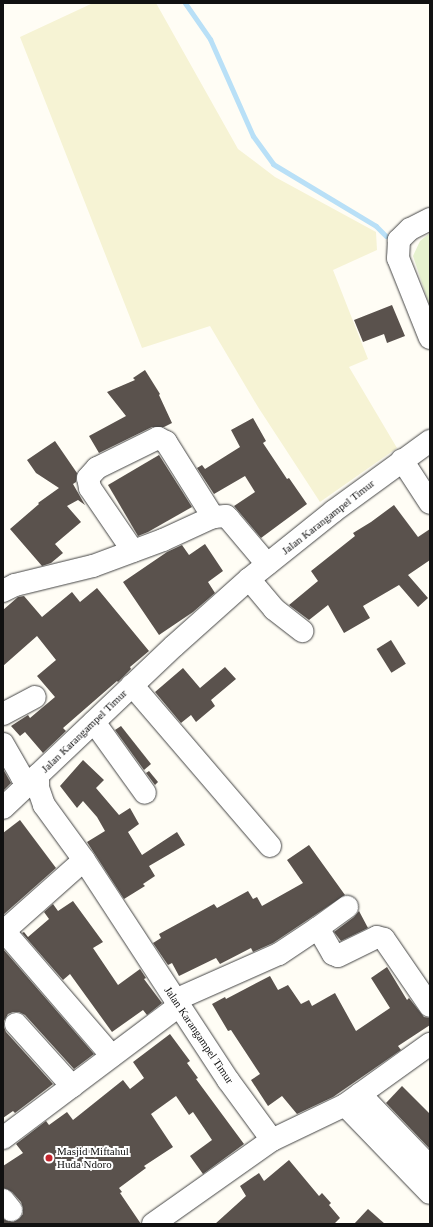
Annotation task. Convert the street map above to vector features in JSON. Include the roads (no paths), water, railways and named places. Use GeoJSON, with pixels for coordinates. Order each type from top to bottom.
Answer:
{"type":"FeatureCollection","features":[{"type":"Feature","properties":{"kind":"street"},"geometry":{"type":"LineString","coordinates":[[430,219],[410,229],[399,240],[398,258],[430,338]]}},
{"type":"Feature","properties":{"kind":"street"},"geometry":{"type":"LineString","coordinates":[[133,551],[90,488],[88,478],[97,468],[158,438],[166,442],[214,517]]}},
{"type":"Feature","properties":{"kind":"street","name":"Jalan Karangampel Timur"},"geometry":{"type":"LineString","coordinates":[[272,1140],[228,1080],[84,860],[44,805],[38,788],[33,780],[132,685],[249,579],[402,460],[430,441]]}},
{"type":"Feature","properties":{"kind":"street"},"geometry":{"type":"LineString","coordinates":[[402,460],[430,503]]}},
{"type":"Feature","properties":{"kind":"street"},"geometry":{"type":"LineString","coordinates":[[3,591],[16,585],[93,566],[214,517],[226,516],[229,518],[267,564]]}},
{"type":"Feature","properties":{"kind":"street"},"geometry":{"type":"LineString","coordinates":[[249,579],[274,609],[302,631]]}},
{"type":"Feature","properties":{"kind":"street"},"geometry":{"type":"LineString","coordinates":[[132,685],[270,846]]}},
{"type":"Feature","properties":{"kind":"street"},"geometry":{"type":"LineString","coordinates":[[3,714],[36,697]]}},
{"type":"Feature","properties":{"kind":"street"},"geometry":{"type":"LineString","coordinates":[[94,722],[145,793]]}},
{"type":"Feature","properties":{"kind":"street"},"geometry":{"type":"LineString","coordinates":[[3,744],[33,780],[3,808]]}},
{"type":"Feature","properties":{"kind":"street"},"geometry":{"type":"LineString","coordinates":[[84,860],[3,932],[112,1056]]}},
{"type":"Feature","properties":{"kind":"street"},"geometry":{"type":"LineString","coordinates":[[4,1137],[112,1056],[177,1003],[279,954],[347,907]]}},
{"type":"Feature","properties":{"kind":"street"},"geometry":{"type":"LineString","coordinates":[[318,928],[333,954],[338,956],[377,937],[384,939],[430,1006]]}},
{"type":"Feature","properties":{"kind":"street"},"geometry":{"type":"LineString","coordinates":[[16,1024],[72,1086]]}},
{"type":"Feature","properties":{"kind":"street"},"geometry":{"type":"LineString","coordinates":[[154,1224],[272,1140],[352,1100],[428,1049]]}},
{"type":"Feature","properties":{"kind":"street"},"geometry":{"type":"LineString","coordinates":[[352,1100],[430,1167]]}},
{"type":"Feature","properties":{"kind":"street"},"geometry":{"type":"LineString","coordinates":[[352,1100],[430,1193]]}},
{"type":"Feature","properties":{"kind":"waterway"},"geometry":{"type":"LineString","coordinates":[[185,3],[210,39],[253,136],[273,164],[376,226],[386,236]]}},
{"type":"Feature","properties":{"kind":"place","name":"Masjid Miftahul Huda Ndoro"},"geometry":{"type":"Point","coordinates":[49,1158]}}]}
